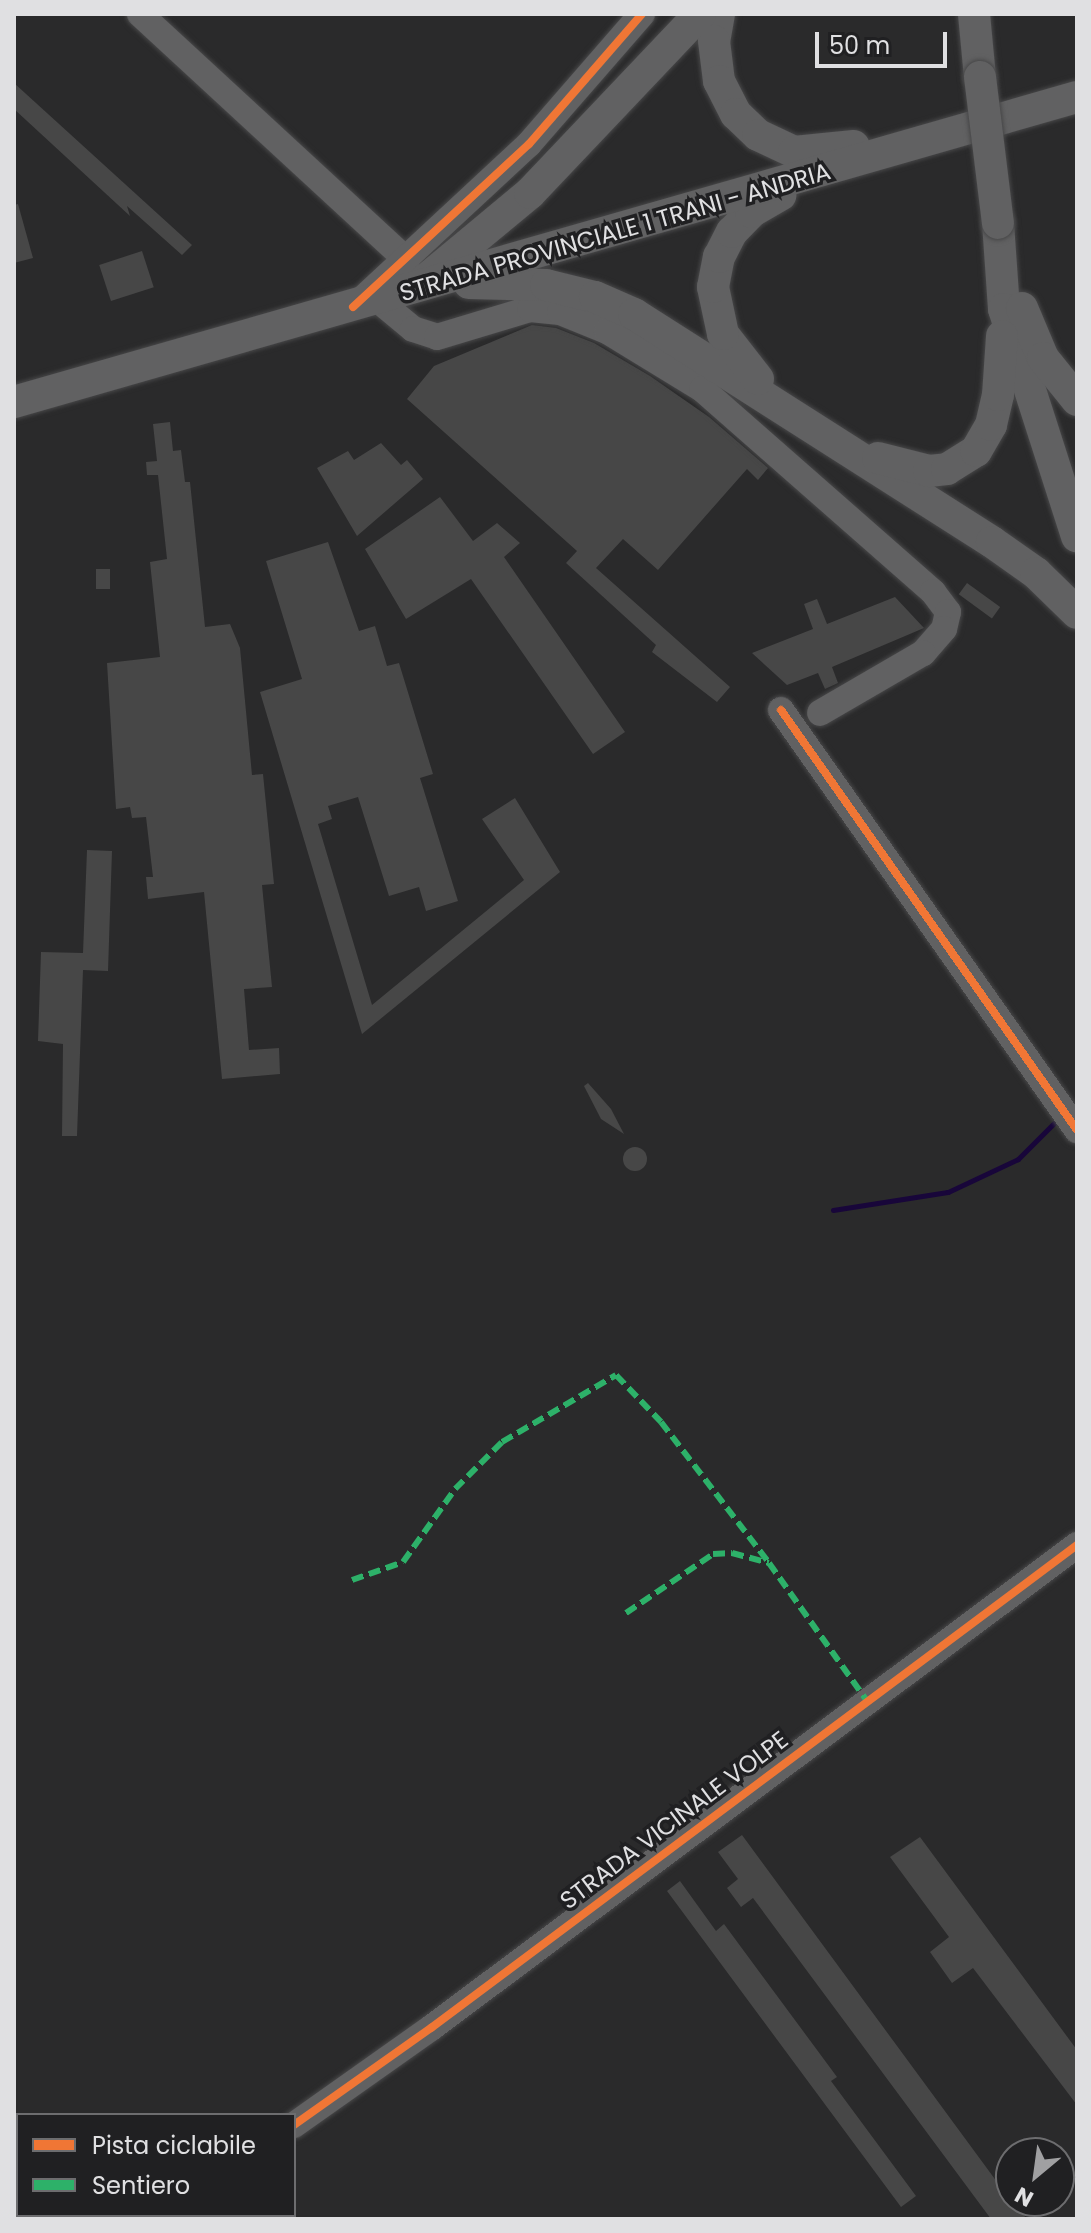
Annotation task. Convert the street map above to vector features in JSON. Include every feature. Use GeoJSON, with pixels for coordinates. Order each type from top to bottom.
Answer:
{"type":"FeatureCollection","features":[{"type":"Feature","properties":{"kind":"main road"},"geometry":{"type":"LineString","coordinates":[[419,277],[530,193],[700,14]]}},
{"type":"Feature","properties":{"kind":"main road"},"geometry":{"type":"LineString","coordinates":[[719,14],[714,41],[719,81],[736,114],[758,135],[794,152],[933,137]]}},
{"type":"Feature","properties":{"kind":"main road"},"geometry":{"type":"LineString","coordinates":[[842,444],[896,466],[929,471],[947,469],[976,451],[991,425],[998,395],[1004,309],[975,17]]}},
{"type":"Feature","properties":{"kind":"main road","name":"STRADA PROVINCIALE 1 TRANI - ANDRIA"},"geometry":{"type":"LineString","coordinates":[[14,402],[365,304],[419,277],[827,171],[933,137],[1077,97]]}},
{"type":"Feature","properties":{"kind":"main road"},"geometry":{"type":"LineString","coordinates":[[782,406],[723,334],[713,287],[719,257],[751,212],[827,171]]}},
{"type":"Feature","properties":{"kind":"main road"},"geometry":{"type":"LineString","coordinates":[[999,237],[1029,331],[1062,386],[1077,400]]}},
{"type":"Feature","properties":{"kind":"main road"},"geometry":{"type":"LineString","coordinates":[[419,277],[546,285],[595,297],[634,314],[842,444],[1025,565],[1077,613]]}},
{"type":"Feature","properties":{"kind":"main road"},"geometry":{"type":"LineString","coordinates":[[1004,309],[1077,537]]}},
{"type":"Feature","properties":{"kind":"street"},"geometry":{"type":"LineString","coordinates":[[140,14],[419,277],[642,14]]}},
{"type":"Feature","properties":{"kind":"street"},"geometry":{"type":"LineString","coordinates":[[365,304],[413,329],[437,337],[530,309],[560,312],[607,331],[702,389],[933,592],[948,612],[944,629],[923,653],[820,713]]}},
{"type":"Feature","properties":{"kind":"street"},"geometry":{"type":"LineString","coordinates":[[781,710],[1077,1130]]}},
{"type":"Feature","properties":{"kind":"street","name":"STRADA VICINALE VOLPE"},"geometry":{"type":"LineString","coordinates":[[296,2124],[431,2028],[1077,1545]]}},
{"type":"Feature","properties":{"kind":"building"},"geometry":{"type":"Polygon","coordinates":[[[14,83],[192,245],[182,255],[127,206],[130,216],[14,109],[14,83]]]}},
{"type":"Feature","properties":{"kind":"building"},"geometry":{"type":"Polygon","coordinates":[[[18,204],[33,258],[14,263],[14,205],[18,204]]]}},
{"type":"Feature","properties":{"kind":"building"},"geometry":{"type":"Polygon","coordinates":[[[142,251],[154,287],[111,301],[99,265],[142,251]]]}},
{"type":"Feature","properties":{"kind":"building"},"geometry":{"type":"Polygon","coordinates":[[[532,325],[556,328],[594,343],[650,376],[709,417],[768,468],[758,480],[747,469],[658,570],[623,539],[596,568],[730,687],[717,702],[652,652],[656,645],[566,563],[577,551],[407,399],[434,366],[532,325]]]}},
{"type":"Feature","properties":{"kind":"building"},"geometry":{"type":"Polygon","coordinates":[[[170,422],[173,451],[181,450],[185,482],[190,482],[205,627],[230,624],[240,648],[252,775],[263,774],[274,884],[262,885],[272,987],[244,989],[249,1050],[279,1048],[280,1074],[222,1079],[204,892],[148,899],[146,877],[153,877],[146,817],[132,818],[130,807],[116,809],[107,663],[160,657],[150,562],[167,559],[158,475],[147,475],[146,462],[157,461],[153,424],[170,422]]]}},
{"type":"Feature","properties":{"kind":"building"},"geometry":{"type":"Polygon","coordinates":[[[381,443],[401,465],[407,460],[423,479],[357,536],[317,468],[348,451],[354,460],[381,443]]]}},
{"type":"Feature","properties":{"kind":"building"},"geometry":{"type":"Polygon","coordinates":[[[440,497],[473,541],[497,523],[520,543],[504,557],[625,732],[593,754],[471,579],[406,619],[365,549],[440,497]]]}},
{"type":"Feature","properties":{"kind":"building"},"geometry":{"type":"Polygon","coordinates":[[[328,542],[359,631],[375,626],[387,666],[399,663],[433,774],[420,778],[458,901],[426,911],[419,887],[389,896],[358,797],[328,806],[332,819],[318,824],[372,1005],[524,880],[482,819],[515,798],[560,872],[362,1034],[260,692],[302,679],[266,561],[328,542]]]}},
{"type":"Feature","properties":{"kind":"building"},"geometry":{"type":"Polygon","coordinates":[[[96,569],[110,569],[110,589],[96,589],[96,569]]]}},
{"type":"Feature","properties":{"kind":"building"},"geometry":{"type":"Polygon","coordinates":[[[967,583],[1000,607],[992,618],[959,594],[967,583]]]}},
{"type":"Feature","properties":{"kind":"building"},"geometry":{"type":"Polygon","coordinates":[[[895,597],[924,628],[832,667],[838,683],[825,689],[818,673],[787,685],[752,653],[813,629],[804,604],[817,599],[827,624],[895,597]]]}},
{"type":"Feature","properties":{"kind":"building"},"geometry":{"type":"Polygon","coordinates":[[[87,850],[112,851],[108,971],[83,970],[77,1136],[62,1136],[63,1044],[38,1041],[41,952],[83,953],[87,850]]]}},
{"type":"Feature","properties":{"kind":"building"},"geometry":{"type":"Polygon","coordinates":[[[588,1083],[611,1109],[624,1134],[601,1119],[584,1086],[588,1083]]]}},
{"type":"Feature","properties":{"kind":"building"},"geometry":{"type":"Polygon","coordinates":[[[635,1147],[646,1154],[647,1159],[640,1170],[635,1171],[624,1164],[623,1159],[630,1148],[635,1147]]]}},
{"type":"Feature","properties":{"kind":"building"},"geometry":{"type":"Polygon","coordinates":[[[742,1835],[995,2179],[995,2217],[1027,2219],[991,2219],[753,1898],[741,1907],[727,1888],[738,1879],[718,1852],[742,1835]]]}},
{"type":"Feature","properties":{"kind":"building"},"geometry":{"type":"Polygon","coordinates":[[[920,1837],[1077,2050],[1077,2105],[973,1968],[952,1983],[930,1952],[949,1937],[890,1857],[920,1837]]]}},
{"type":"Feature","properties":{"kind":"building"},"geometry":{"type":"Polygon","coordinates":[[[680,1881],[716,1931],[724,1924],[837,2077],[831,2081],[916,2196],[901,2207],[667,1891],[680,1881]]]}},
{"type":"Feature","properties":{"kind":"waterway"},"geometry":{"type":"LineString","coordinates":[[833,1210],[948,1192],[1018,1159],[1059,1118]]}},
{"type":"Feature","properties":{"kind":"marked path"},"geometry":{"type":"LineString","coordinates":[[352,1580],[403,1562],[455,1489],[502,1442],[616,1375],[661,1422],[769,1563],[867,1701]]}},
{"type":"Feature","properties":{"kind":"marked path"},"geometry":{"type":"LineString","coordinates":[[626,1613],[713,1554],[732,1553],[769,1563]]}},
{"type":"Feature","properties":{"kind":"cycle path"},"geometry":{"type":"LineString","coordinates":[[353,307],[529,144],[642,14]]}},
{"type":"Feature","properties":{"kind":"cycle path"},"geometry":{"type":"LineString","coordinates":[[781,710],[1077,1130]]}},
{"type":"Feature","properties":{"kind":"cycle path"},"geometry":{"type":"LineString","coordinates":[[296,2124],[431,2028],[1077,1545]]}}]}
